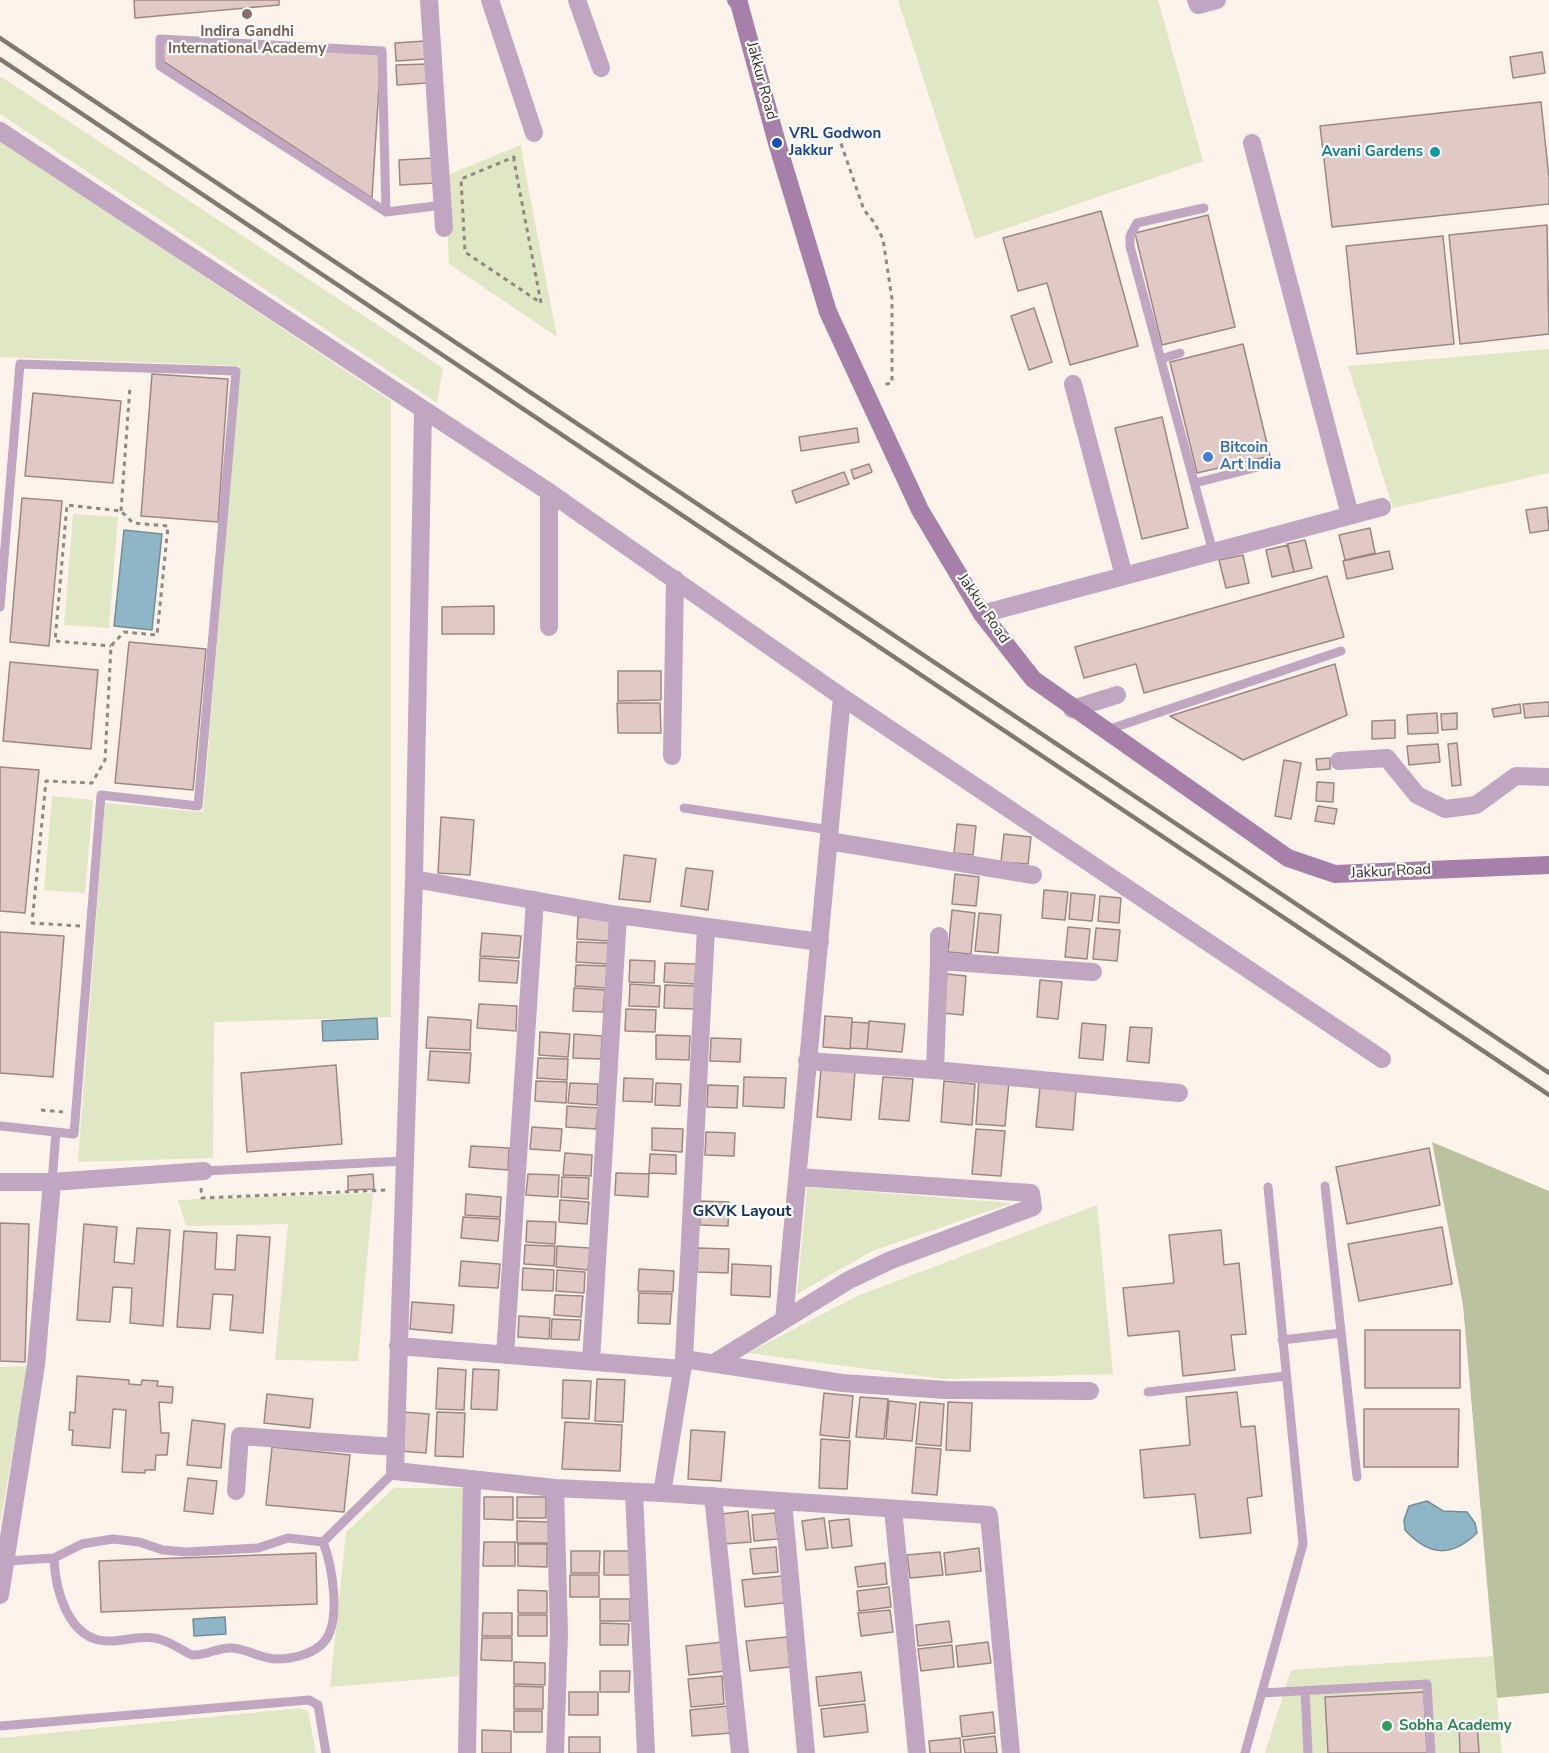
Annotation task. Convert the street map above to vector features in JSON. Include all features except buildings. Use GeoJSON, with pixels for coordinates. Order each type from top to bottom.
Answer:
{"type":"FeatureCollection","features":[{"type":"Feature","properties":{"kind":"street"},"geometry":{"type":"LineString","coordinates":[[429,0],[444,228]]}},
{"type":"Feature","properties":{"kind":"street"},"geometry":{"type":"LineString","coordinates":[[489,0],[534,133]]}},
{"type":"Feature","properties":{"kind":"street"},"geometry":{"type":"LineString","coordinates":[[577,0],[601,68]]}},
{"type":"Feature","properties":{"kind":"street","name":"Jakkur Road"},"geometry":{"type":"LineString","coordinates":[[736,0],[739,3],[828,312],[920,510],[982,614],[1033,679],[1072,709],[1288,858],[1335,874],[1549,865]]}},
{"type":"Feature","properties":{"kind":"street"},"geometry":{"type":"LineString","coordinates":[[1196,0],[1198,5],[1217,0]]}},
{"type":"Feature","properties":{"kind":"street"},"geometry":{"type":"LineString","coordinates":[[0,131],[549,492],[842,697],[1382,1059]]}},
{"type":"Feature","properties":{"kind":"street"},"geometry":{"type":"LineString","coordinates":[[1252,142],[1350,516]]}},
{"type":"Feature","properties":{"kind":"street"},"geometry":{"type":"LineString","coordinates":[[1073,384],[1124,576]]}},
{"type":"Feature","properties":{"kind":"street"},"geometry":{"type":"LineString","coordinates":[[423,411],[414,879],[395,1471],[555,1488],[989,1515],[1011,1753]]}},
{"type":"Feature","properties":{"kind":"street"},"geometry":{"type":"LineString","coordinates":[[549,492],[549,627]]}},
{"type":"Feature","properties":{"kind":"street"},"geometry":{"type":"LineString","coordinates":[[982,614],[1382,507]]}},
{"type":"Feature","properties":{"kind":"street"},"geometry":{"type":"LineString","coordinates":[[672,756],[675,579]]}},
{"type":"Feature","properties":{"kind":"street"},"geometry":{"type":"LineString","coordinates":[[1072,709],[1116,695]]}},
{"type":"Feature","properties":{"kind":"street"},"geometry":{"type":"LineString","coordinates":[[784,1320],[842,697]]}},
{"type":"Feature","properties":{"kind":"street"},"geometry":{"type":"LineString","coordinates":[[1339,761],[1388,758],[1417,795],[1445,809],[1476,805],[1516,776],[1549,777]]}},
{"type":"Feature","properties":{"kind":"street"},"geometry":{"type":"LineString","coordinates":[[830,836],[1033,875]]}},
{"type":"Feature","properties":{"kind":"street"},"geometry":{"type":"LineString","coordinates":[[414,879],[618,915],[820,942]]}},
{"type":"Feature","properties":{"kind":"street"},"geometry":{"type":"LineString","coordinates":[[505,1355],[535,900]]}},
{"type":"Feature","properties":{"kind":"street"},"geometry":{"type":"LineString","coordinates":[[591,1362],[618,915]]}},
{"type":"Feature","properties":{"kind":"street"},"geometry":{"type":"LineString","coordinates":[[662,1493],[683,1364],[706,928]]}},
{"type":"Feature","properties":{"kind":"street"},"geometry":{"type":"LineString","coordinates":[[935,1070],[939,936]]}},
{"type":"Feature","properties":{"kind":"street"},"geometry":{"type":"LineString","coordinates":[[939,961],[1093,972]]}},
{"type":"Feature","properties":{"kind":"street"},"geometry":{"type":"LineString","coordinates":[[807,1061],[935,1070],[1179,1093]]}},
{"type":"Feature","properties":{"kind":"street"},"geometry":{"type":"LineString","coordinates":[[0,1182],[52,1182],[202,1171]]}},
{"type":"Feature","properties":{"kind":"street"},"geometry":{"type":"LineString","coordinates":[[714,1363],[849,1280],[891,1260],[1033,1207],[1031,1193],[798,1177]]}},
{"type":"Feature","properties":{"kind":"street"},"geometry":{"type":"LineString","coordinates":[[0,1595],[7,1562],[36,1365],[52,1182]]}},
{"type":"Feature","properties":{"kind":"street"},"geometry":{"type":"LineString","coordinates":[[398,1346],[591,1362],[714,1363],[853,1384],[946,1390],[1090,1391]]}},
{"type":"Feature","properties":{"kind":"street"},"geometry":{"type":"LineString","coordinates":[[236,1491],[240,1436],[395,1447]]}},
{"type":"Feature","properties":{"kind":"street"},"geometry":{"type":"LineString","coordinates":[[467,1753],[472,1479]]}},
{"type":"Feature","properties":{"kind":"street"},"geometry":{"type":"LineString","coordinates":[[555,1488],[559,1633],[555,1753]]}},
{"type":"Feature","properties":{"kind":"street"},"geometry":{"type":"LineString","coordinates":[[634,1492],[646,1753]]}},
{"type":"Feature","properties":{"kind":"street"},"geometry":{"type":"LineString","coordinates":[[712,1496],[740,1753]]}},
{"type":"Feature","properties":{"kind":"street"},"geometry":{"type":"LineString","coordinates":[[783,1501],[806,1753]]}},
{"type":"Feature","properties":{"kind":"street"},"geometry":{"type":"LineString","coordinates":[[893,1509],[917,1753]]}},
{"type":"Feature","properties":{"kind":"lane"},"geometry":{"type":"LineString","coordinates":[[386,212],[382,51],[160,39],[160,66],[386,212],[442,205]]}},
{"type":"Feature","properties":{"kind":"lane"},"geometry":{"type":"LineString","coordinates":[[1204,208],[1137,223],[1130,236],[1130,246],[1214,552]]}},
{"type":"Feature","properties":{"kind":"lane"},"geometry":{"type":"LineString","coordinates":[[1161,359],[1180,353]]}},
{"type":"Feature","properties":{"kind":"lane"},"geometry":{"type":"LineString","coordinates":[[0,607],[20,363],[236,371],[198,806],[101,795],[74,1134],[0,1126]]}},
{"type":"Feature","properties":{"kind":"lane"},"geometry":{"type":"LineString","coordinates":[[1195,483],[1258,467]]}},
{"type":"Feature","properties":{"kind":"lane"},"geometry":{"type":"LineString","coordinates":[[1104,731],[1341,651]]}},
{"type":"Feature","properties":{"kind":"lane"},"geometry":{"type":"LineString","coordinates":[[684,808],[830,836]]}},
{"type":"Feature","properties":{"kind":"lane"},"geometry":{"type":"LineString","coordinates":[[52,1182],[56,1132]]}},
{"type":"Feature","properties":{"kind":"lane"},"geometry":{"type":"LineString","coordinates":[[202,1171],[405,1161]]}},
{"type":"Feature","properties":{"kind":"lane"},"geometry":{"type":"LineString","coordinates":[[1325,1186],[1357,1477]]}},
{"type":"Feature","properties":{"kind":"lane"},"geometry":{"type":"LineString","coordinates":[[1245,1753],[1303,1544],[1268,1187]]}},
{"type":"Feature","properties":{"kind":"lane"},"geometry":{"type":"LineString","coordinates":[[1282,1340],[1341,1333]]}},
{"type":"Feature","properties":{"kind":"lane"},"geometry":{"type":"LineString","coordinates":[[1148,1392],[1286,1376]]}},
{"type":"Feature","properties":{"kind":"lane"},"geometry":{"type":"LineString","coordinates":[[323,1542],[395,1471]]}},
{"type":"Feature","properties":{"kind":"lane"},"geometry":{"type":"LineString","coordinates":[[7,1562],[54,1558],[82,1544],[113,1539],[139,1542],[163,1550],[186,1552],[258,1548],[288,1538],[323,1542]]}},
{"type":"Feature","properties":{"kind":"lane"},"geometry":{"type":"LineString","coordinates":[[54,1558],[61,1598],[76,1625],[91,1638],[109,1641],[152,1637],[171,1643],[192,1655],[229,1648],[277,1659],[303,1655],[325,1641],[334,1597],[332,1568],[323,1542]]}},
{"type":"Feature","properties":{"kind":"lane"},"geometry":{"type":"LineString","coordinates":[[1262,1693],[1427,1684],[1431,1753]]}},
{"type":"Feature","properties":{"kind":"lane"},"geometry":{"type":"LineString","coordinates":[[1305,1692],[1308,1753]]}},
{"type":"Feature","properties":{"kind":"lane"},"geometry":{"type":"LineString","coordinates":[[0,1726],[309,1700],[318,1705],[326,1753]]}},
{"type":"Feature","properties":{"kind":"path"},"geometry":{"type":"LineString","coordinates":[[838,135],[864,210],[883,239],[892,299],[892,383],[864,388]]}},
{"type":"Feature","properties":{"kind":"path"},"geometry":{"type":"LineString","coordinates":[[514,157],[541,303],[465,252],[461,178],[514,157]]}},
{"type":"Feature","properties":{"kind":"path"},"geometry":{"type":"LineString","coordinates":[[121,511],[130,386]]}},
{"type":"Feature","properties":{"kind":"path"},"geometry":{"type":"LineString","coordinates":[[83,926],[32,923],[46,781],[92,783],[105,760],[111,646],[124,632],[157,635],[168,526],[133,524],[121,511],[67,505],[55,641],[111,646]]}},
{"type":"Feature","properties":{"kind":"path"},"geometry":{"type":"LineString","coordinates":[[41,1110],[68,1113]]}},
{"type":"Feature","properties":{"kind":"path"},"geometry":{"type":"LineString","coordinates":[[202,1171],[202,1198],[404,1190]]}},
{"type":"Feature","properties":{"kind":"green space"},"geometry":{"type":"Polygon","coordinates":[[[898,0],[1158,0],[1203,161],[975,239],[898,0]]]}},
{"type":"Feature","properties":{"kind":"green space"},"geometry":{"type":"Polygon","coordinates":[[[0,76],[443,368],[437,403],[0,114],[0,76]]]}},
{"type":"Feature","properties":{"kind":"green space"},"geometry":{"type":"Polygon","coordinates":[[[0,141],[391,401],[391,1017],[214,1022],[213,1158],[78,1162],[105,803],[203,812],[240,366],[0,357],[0,141]]]}},
{"type":"Feature","properties":{"kind":"green space"},"geometry":{"type":"Polygon","coordinates":[[[521,145],[557,337],[449,264],[445,176],[521,145]]]}},
{"type":"Feature","properties":{"kind":"green space"},"geometry":{"type":"Polygon","coordinates":[[[1549,349],[1549,473],[1393,508],[1348,366],[1549,349]]]}},
{"type":"Feature","properties":{"kind":"green space"},"geometry":{"type":"Polygon","coordinates":[[[73,514],[118,517],[109,628],[64,625],[73,514]]]}},
{"type":"Feature","properties":{"kind":"green space"},"geometry":{"type":"Polygon","coordinates":[[[52,796],[93,800],[85,893],[44,890],[52,796]]]}},
{"type":"Feature","properties":{"kind":"green space"},"geometry":{"type":"Polygon","coordinates":[[[1432,1142],[1549,1191],[1549,1693],[1497,1698],[1463,1305],[1432,1142]]]}},
{"type":"Feature","properties":{"kind":"green space"},"geometry":{"type":"Polygon","coordinates":[[[807,1187],[1012,1203],[872,1251],[797,1294],[807,1187]]]}},
{"type":"Feature","properties":{"kind":"green space"},"geometry":{"type":"Polygon","coordinates":[[[373,1193],[358,1361],[275,1360],[288,1224],[186,1226],[178,1200],[373,1193]]]}},
{"type":"Feature","properties":{"kind":"green space"},"geometry":{"type":"Polygon","coordinates":[[[1097,1205],[1113,1374],[943,1379],[748,1353],[857,1296],[1097,1205]]]}},
{"type":"Feature","properties":{"kind":"green space"},"geometry":{"type":"Polygon","coordinates":[[[28,1366],[0,1524],[0,1367],[28,1366]]]}},
{"type":"Feature","properties":{"kind":"green space"},"geometry":{"type":"Polygon","coordinates":[[[394,1488],[464,1488],[461,1676],[330,1687],[346,1532],[394,1488]]]}},
{"type":"Feature","properties":{"kind":"green space","name":"Sobha Academy"},"geometry":{"type":"Polygon","coordinates":[[[1493,1656],[1502,1753],[1265,1753],[1291,1670],[1493,1656]]]}},
{"type":"Feature","properties":{"kind":"green space"},"geometry":{"type":"Polygon","coordinates":[[[300,1708],[308,1711],[316,1753],[0,1753],[0,1738],[300,1708]]]}},
{"type":"Feature","properties":{"kind":"water"},"geometry":{"type":"Polygon","coordinates":[[[124,530],[162,534],[152,630],[114,626],[124,530]]]}},
{"type":"Feature","properties":{"kind":"water"},"geometry":{"type":"Polygon","coordinates":[[[377,1018],[378,1039],[323,1041],[322,1021],[377,1018]]]}},
{"type":"Feature","properties":{"kind":"water"},"geometry":{"type":"Polygon","coordinates":[[[1427,1501],[1443,1511],[1467,1512],[1475,1523],[1477,1533],[1458,1547],[1449,1550],[1440,1551],[1423,1545],[1405,1530],[1404,1520],[1409,1506],[1427,1501]]]}},
{"type":"Feature","properties":{"kind":"water"},"geometry":{"type":"Polygon","coordinates":[[[225,1617],[226,1634],[194,1636],[193,1619],[225,1617]]]}},
{"type":"Feature","properties":{"kind":"railway"},"geometry":{"type":"LineString","coordinates":[[0,38],[1549,1073]]}},
{"type":"Feature","properties":{"kind":"railway"},"geometry":{"type":"LineString","coordinates":[[0,59],[1549,1095]]}},
{"type":"Feature","properties":{"kind":"place","name":"Indira Gandhi International Academy"},"geometry":{"type":"Point","coordinates":[247,14]}},
{"type":"Feature","properties":{"kind":"place","name":"VRL Godwon Jakkur"},"geometry":{"type":"Point","coordinates":[777,143]}},
{"type":"Feature","properties":{"kind":"place","name":"Avani Gardens"},"geometry":{"type":"Point","coordinates":[1435,152]}},
{"type":"Feature","properties":{"kind":"place","name":"Bitcoin Art India"},"geometry":{"type":"Point","coordinates":[1208,457]}},
{"type":"Feature","properties":{"kind":"place","name":"Sobha Academy"},"geometry":{"type":"Point","coordinates":[1387,1726]}},
{"type":"Feature","properties":{"kind":"district","name":"GKVK Layout"},"geometry":{"type":"Point","coordinates":[742,1212]}}]}
